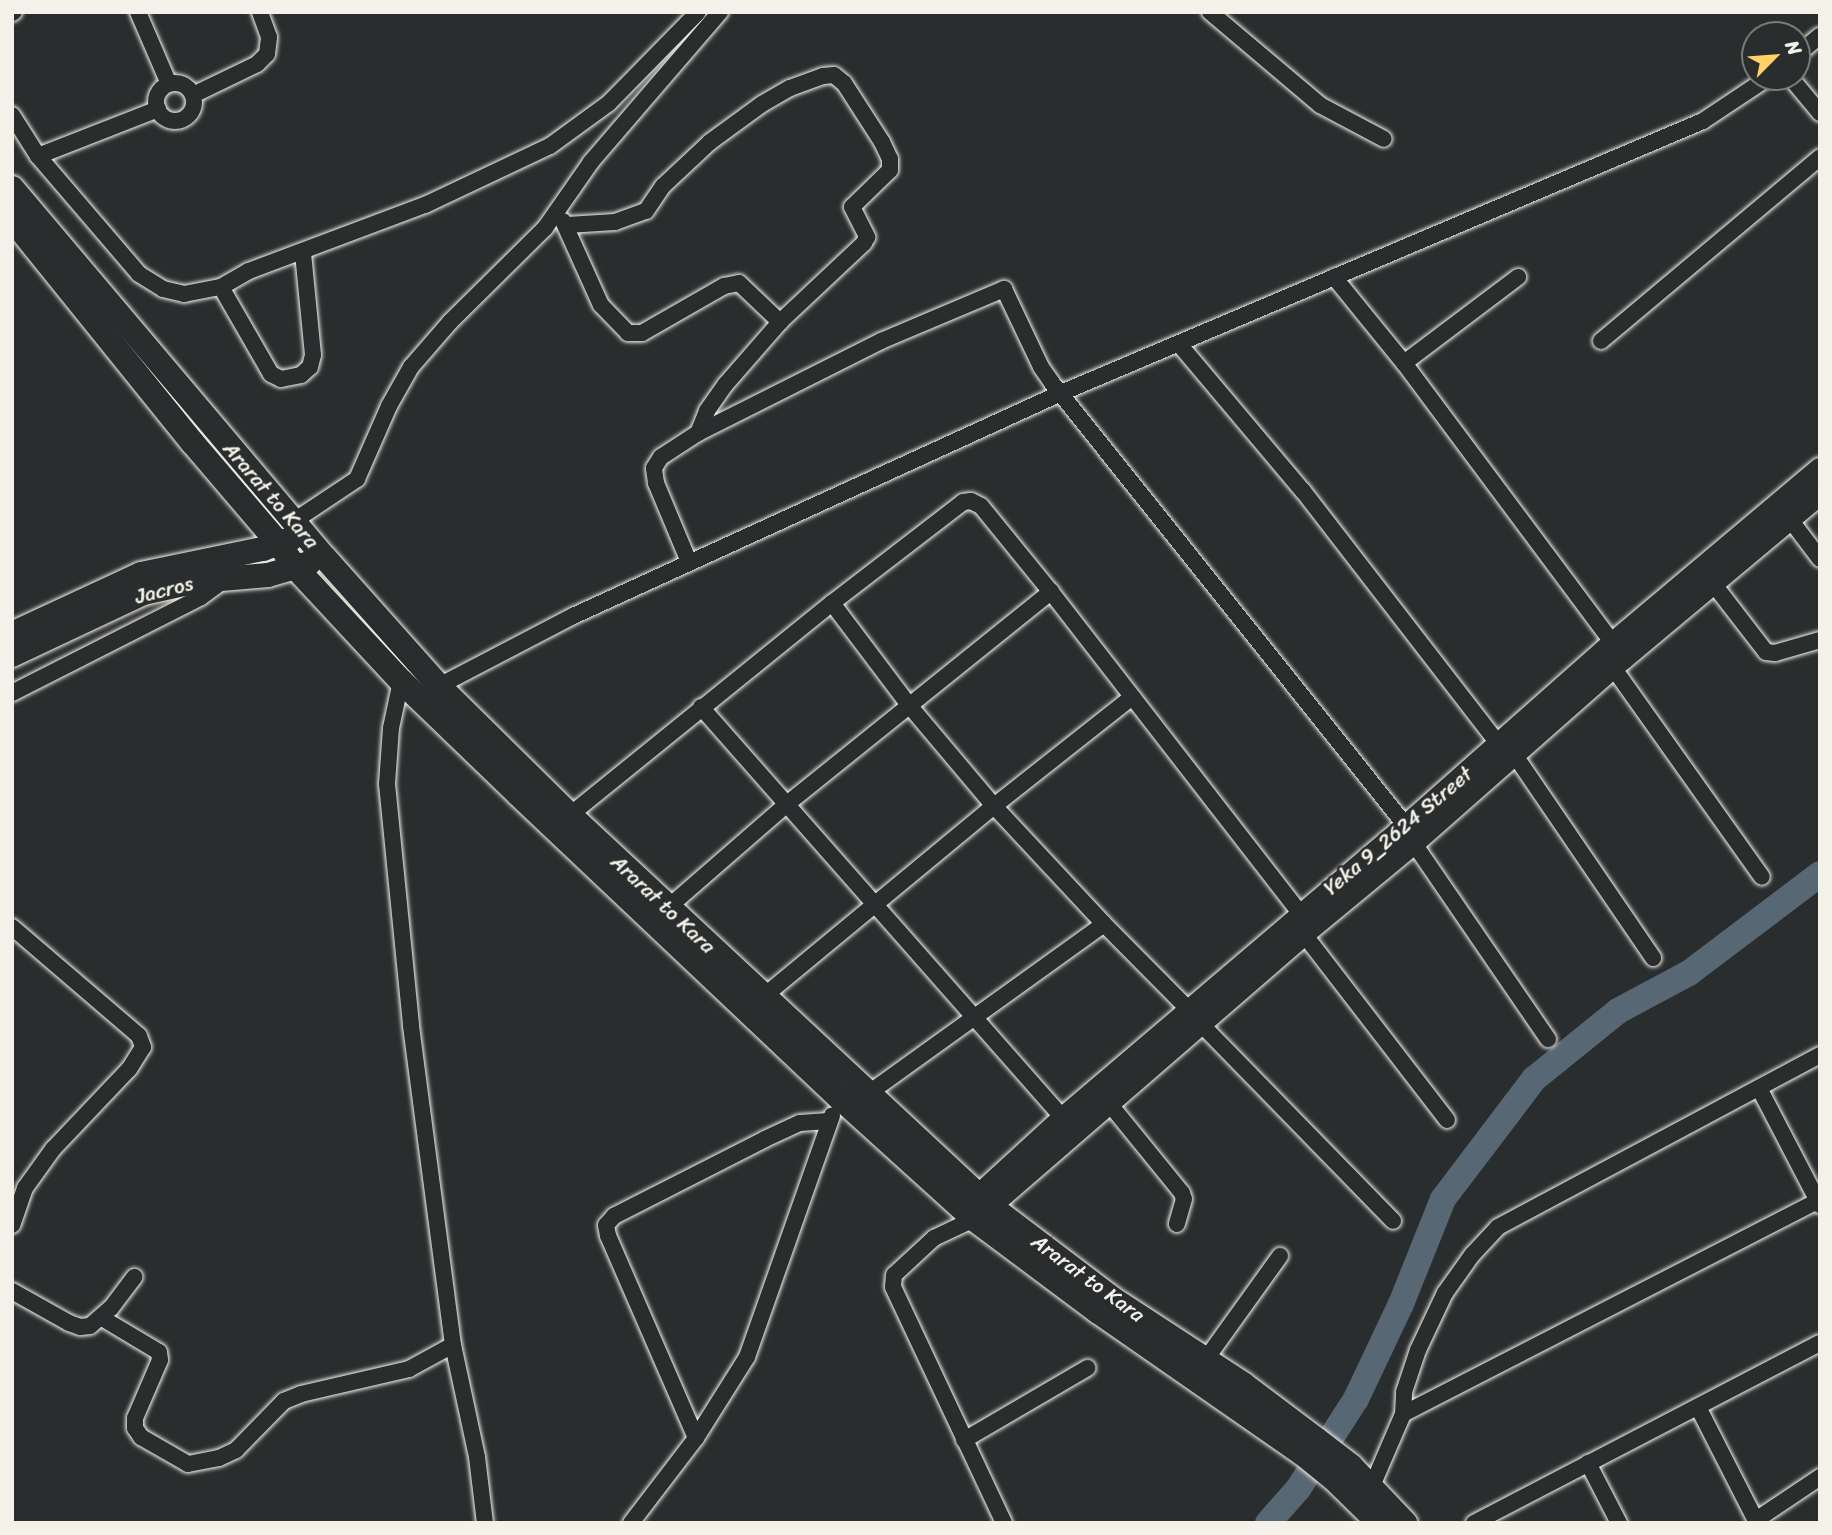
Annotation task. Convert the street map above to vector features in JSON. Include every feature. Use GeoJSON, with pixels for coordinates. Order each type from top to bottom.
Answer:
{"type":"FeatureCollection","features":[{"type":"Feature","properties":{"kind":"main road","name":"Ararat to Kara"},"geometry":{"type":"LineString","coordinates":[[12,188],[325,558],[439,686],[570,816],[660,916],[841,1099],[971,1211],[1310,1447]]}},
{"type":"Feature","properties":{"kind":"main road","name":"Ararat to Kara"},"geometry":{"type":"LineString","coordinates":[[12,219],[295,567],[401,681],[660,916],[763,997],[869,1093],[971,1211]]}},
{"type":"Feature","properties":{"kind":"main road","name":"Yeka 9_2624 Street"},"geometry":{"type":"LineString","coordinates":[[971,1211],[1028,1160],[1108,1102],[1195,1017],[1506,750],[1820,469]]}},
{"type":"Feature","properties":{"kind":"main road","name":"Yeka 9_2624 Street"},"geometry":{"type":"LineString","coordinates":[[1612,655],[1712,582],[1820,492]]}},
{"type":"Feature","properties":{"kind":"main road","name":"Jacros"},"geometry":{"type":"LineString","coordinates":[[12,634],[110,585],[141,574],[279,544],[300,528]]}},
{"type":"Feature","properties":{"kind":"main road","name":"Jacros"},"geometry":{"type":"LineString","coordinates":[[12,655],[143,593],[169,585],[268,575],[325,558]]}},
{"type":"Feature","properties":{"kind":"main road","name":"Yeka 9_2624 Street"},"geometry":{"type":"LineString","coordinates":[[1028,1160],[1063,1118],[1195,1017]]}},
{"type":"Feature","properties":{"kind":"main road","name":"Ararat to Kara"},"geometry":{"type":"LineString","coordinates":[[1104,1304],[1206,1359],[1342,1472],[1376,1505],[1405,1523]]}},
{"type":"Feature","properties":{"kind":"street"},"geometry":{"type":"LineString","coordinates":[[138,12],[169,84]]}},
{"type":"Feature","properties":{"kind":"street"},"geometry":{"type":"LineString","coordinates":[[193,95],[257,64],[267,54],[269,37],[260,12]]}},
{"type":"Feature","properties":{"kind":"street"},"geometry":{"type":"LineString","coordinates":[[12,115],[38,156],[139,274],[163,289],[184,293],[221,288],[248,271],[303,253],[425,205],[550,146],[609,103],[698,12]]}},
{"type":"Feature","properties":{"kind":"street"},"geometry":{"type":"LineString","coordinates":[[300,528],[357,479],[388,405],[411,367],[450,322],[562,220],[591,162],[720,12]]}},
{"type":"Feature","properties":{"kind":"street"},"geometry":{"type":"LineString","coordinates":[[1210,12],[1320,105],[1384,139]]}},
{"type":"Feature","properties":{"kind":"street"},"geometry":{"type":"LineString","coordinates":[[562,220],[615,222],[646,211],[663,186],[731,127],[790,88],[823,76],[834,75],[844,83],[882,142],[890,159],[890,170],[852,207],[867,237],[864,243],[780,322],[725,386],[707,411],[698,433]]}},
{"type":"Feature","properties":{"kind":"street"},"geometry":{"type":"LineString","coordinates":[[169,84],[187,87],[193,95],[194,105],[190,114],[182,120],[172,121],[158,109],[156,99],[169,84]]}},
{"type":"Feature","properties":{"kind":"street"},"geometry":{"type":"LineString","coordinates":[[439,686],[573,616],[688,562],[905,467],[1061,393],[1703,121],[1748,91]]}},
{"type":"Feature","properties":{"kind":"street"},"geometry":{"type":"LineString","coordinates":[[1802,91],[1820,113]]}},
{"type":"Feature","properties":{"kind":"street"},"geometry":{"type":"LineString","coordinates":[[38,156],[158,109]]}},
{"type":"Feature","properties":{"kind":"street"},"geometry":{"type":"LineString","coordinates":[[1601,341],[1820,157]]}},
{"type":"Feature","properties":{"kind":"street"},"geometry":{"type":"LineString","coordinates":[[562,220],[601,305],[628,333],[642,333],[724,286],[739,283],[780,322]]}},
{"type":"Feature","properties":{"kind":"street"},"geometry":{"type":"LineString","coordinates":[[221,288],[271,374],[281,379],[301,376],[310,367],[313,355],[303,253]]}},
{"type":"Feature","properties":{"kind":"street"},"geometry":{"type":"LineString","coordinates":[[1334,277],[1404,363],[1612,655],[1762,877]]}},
{"type":"Feature","properties":{"kind":"street"},"geometry":{"type":"LineString","coordinates":[[1404,363],[1518,277]]}},
{"type":"Feature","properties":{"kind":"street"},"geometry":{"type":"LineString","coordinates":[[688,562],[656,483],[654,468],[661,457],[698,433],[881,341],[1000,288],[1006,292],[1041,368],[1410,834],[1548,1039]]}},
{"type":"Feature","properties":{"kind":"street"},"geometry":{"type":"LineString","coordinates":[[1179,344],[1303,491],[1506,750],[1653,957]]}},
{"type":"Feature","properties":{"kind":"street"},"geometry":{"type":"LineString","coordinates":[[570,816],[832,603],[963,502],[971,501],[981,506],[1132,697],[1447,1120]]}},
{"type":"Feature","properties":{"kind":"street"},"geometry":{"type":"LineString","coordinates":[[1789,518],[1820,559]]}},
{"type":"Feature","properties":{"kind":"street"},"geometry":{"type":"LineString","coordinates":[[12,693],[201,597],[223,581]]}},
{"type":"Feature","properties":{"kind":"street"},"geometry":{"type":"LineString","coordinates":[[1712,582],[1766,652],[1775,653],[1820,640]]}},
{"type":"Feature","properties":{"kind":"street"},"geometry":{"type":"LineString","coordinates":[[660,916],[787,804],[908,704],[1051,592]]}},
{"type":"Feature","properties":{"kind":"street"},"geometry":{"type":"LineString","coordinates":[[832,603],[908,704],[994,806],[1104,924],[1393,1221]]}},
{"type":"Feature","properties":{"kind":"street"},"geometry":{"type":"LineString","coordinates":[[401,681],[391,728],[387,784],[411,1026],[453,1345],[477,1457],[485,1523]]}},
{"type":"Feature","properties":{"kind":"street"},"geometry":{"type":"LineString","coordinates":[[763,997],[994,806],[1132,697]]}},
{"type":"Feature","properties":{"kind":"street"},"geometry":{"type":"LineString","coordinates":[[701,707],[1063,1118]]}},
{"type":"Feature","properties":{"kind":"street"},"geometry":{"type":"LineString","coordinates":[[869,1093],[1104,924]]}},
{"type":"Feature","properties":{"kind":"street"},"geometry":{"type":"LineString","coordinates":[[12,927],[139,1036],[143,1047],[129,1069],[52,1149],[25,1188],[12,1225]]}},
{"type":"Feature","properties":{"kind":"street"},"geometry":{"type":"LineString","coordinates":[[1376,1505],[1402,1414],[1404,1392],[1418,1350],[1445,1293],[1472,1255],[1498,1227],[1820,1055]]}},
{"type":"Feature","properties":{"kind":"street"},"geometry":{"type":"LineString","coordinates":[[1402,1414],[1819,1203],[1759,1088]]}},
{"type":"Feature","properties":{"kind":"street"},"geometry":{"type":"LineString","coordinates":[[631,1523],[696,1438],[747,1357],[828,1121],[841,1099]]}},
{"type":"Feature","properties":{"kind":"street"},"geometry":{"type":"LineString","coordinates":[[1108,1102],[1182,1193],[1184,1199],[1177,1224]]}},
{"type":"Feature","properties":{"kind":"street"},"geometry":{"type":"LineString","coordinates":[[696,1438],[608,1236],[606,1225],[624,1210],[765,1139],[813,1119],[828,1121]]}},
{"type":"Feature","properties":{"kind":"street"},"geometry":{"type":"LineString","coordinates":[[971,1211],[934,1238],[894,1275],[892,1287],[1003,1523]]}},
{"type":"Feature","properties":{"kind":"street"},"geometry":{"type":"LineString","coordinates":[[1206,1359],[1280,1256]]}},
{"type":"Feature","properties":{"kind":"street"},"geometry":{"type":"LineString","coordinates":[[12,1291],[80,1328],[90,1326],[102,1318],[134,1277]]}},
{"type":"Feature","properties":{"kind":"street"},"geometry":{"type":"LineString","coordinates":[[102,1318],[159,1352],[160,1360],[135,1418],[135,1428],[141,1437],[188,1464],[219,1458],[236,1450],[284,1401],[301,1394],[409,1369],[453,1345]]}},
{"type":"Feature","properties":{"kind":"street"},"geometry":{"type":"LineString","coordinates":[[1474,1523],[1820,1343]]}},
{"type":"Feature","properties":{"kind":"street"},"geometry":{"type":"LineString","coordinates":[[964,1440],[1087,1368]]}},
{"type":"Feature","properties":{"kind":"street"},"geometry":{"type":"LineString","coordinates":[[1698,1406],[1756,1521],[1820,1478]]}},
{"type":"Feature","properties":{"kind":"street"},"geometry":{"type":"LineString","coordinates":[[1588,1464],[1619,1523]]}},
{"type":"Feature","properties":{"kind":"waterway"},"geometry":{"type":"LineString","coordinates":[[1268,1523],[1298,1489],[1356,1399],[1401,1304],[1443,1199],[1534,1079],[1618,1011],[1689,973],[1820,874]]}}]}
